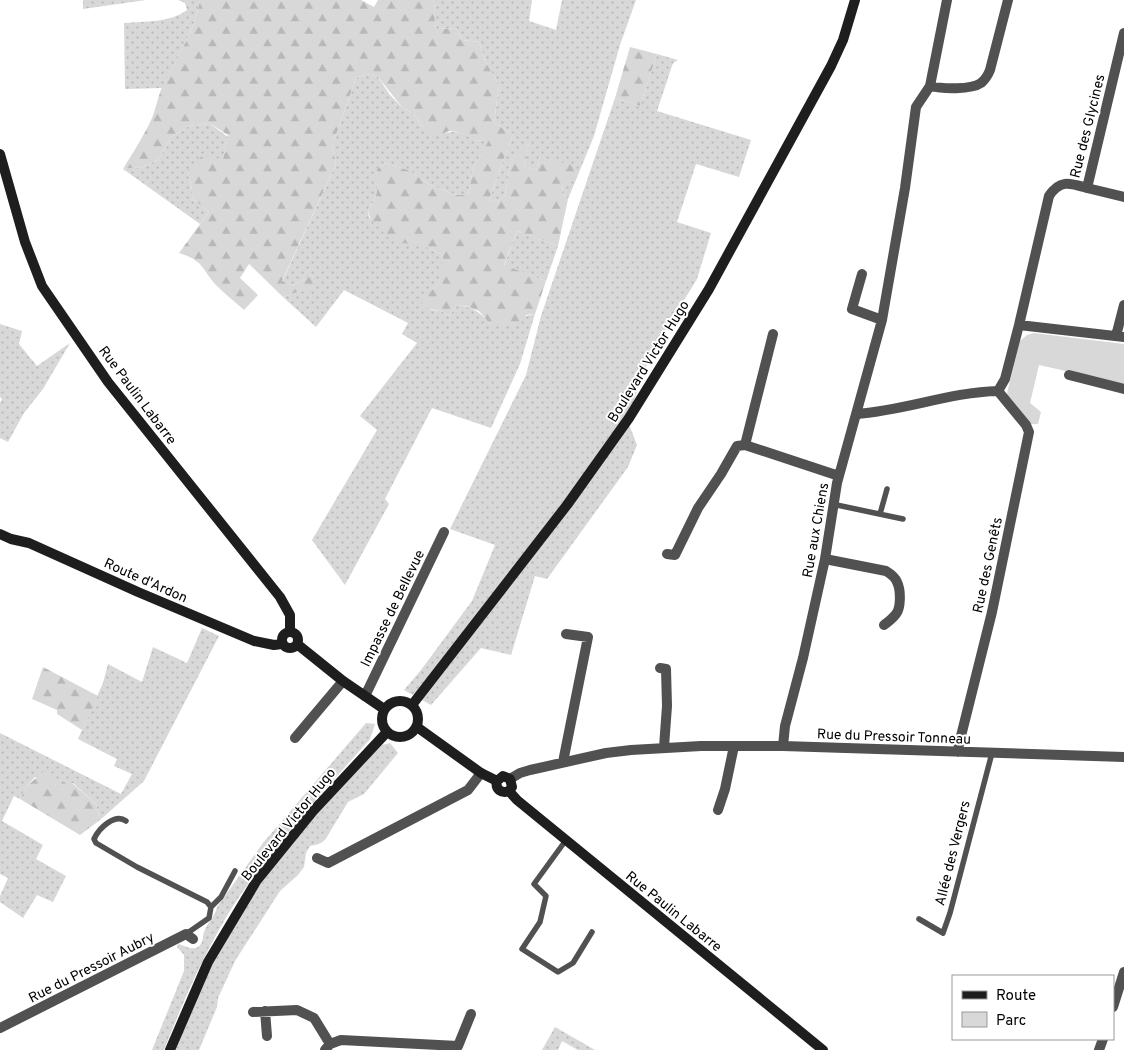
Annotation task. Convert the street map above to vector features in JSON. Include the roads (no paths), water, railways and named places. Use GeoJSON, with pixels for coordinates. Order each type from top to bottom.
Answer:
{"type":"FeatureCollection","features":[{"type":"Feature","properties":{"kind":"street","name":"Boulevard Victor Hugo"},"geometry":{"type":"LineString","coordinates":[[412,705],[567,505],[629,418],[669,355],[709,289],[832,66],[843,40],[855,0]]}},
{"type":"Feature","properties":{"kind":"street","name":"Rue aux Chiens"},"geometry":{"type":"LineString","coordinates":[[783,746],[785,726],[804,658],[826,559],[832,504],[882,320],[905,188],[916,107],[930,86],[947,0]]}},
{"type":"Feature","properties":{"kind":"street"},"geometry":{"type":"LineString","coordinates":[[930,86],[943,89],[979,85],[986,80],[1008,0]]}},
{"type":"Feature","properties":{"kind":"street","name":"Rue des Glycines"},"geometry":{"type":"LineString","coordinates":[[1124,33],[1087,188],[1124,197]]}},
{"type":"Feature","properties":{"kind":"street","name":"Rue Paulin Labarre"},"geometry":{"type":"LineString","coordinates":[[0,154],[25,242],[42,286],[108,382],[280,597],[290,615],[290,631]]}},
{"type":"Feature","properties":{"kind":"street"},"geometry":{"type":"LineString","coordinates":[[856,414],[880,412],[937,400],[998,392],[1005,379],[1020,324],[1049,196],[1060,184],[1070,183],[1087,188]]}},
{"type":"Feature","properties":{"kind":"street"},"geometry":{"type":"LineString","coordinates":[[862,274],[852,309],[882,320]]}},
{"type":"Feature","properties":{"kind":"street"},"geometry":{"type":"LineString","coordinates":[[1020,324],[1120,337],[1124,305]]}},
{"type":"Feature","properties":{"kind":"street"},"geometry":{"type":"LineString","coordinates":[[745,445],[773,334]]}},
{"type":"Feature","properties":{"kind":"street"},"geometry":{"type":"LineString","coordinates":[[1069,375],[1124,389]]}},
{"type":"Feature","properties":{"kind":"street","name":"Rue des Genêts"},"geometry":{"type":"LineString","coordinates":[[958,752],[958,744],[992,612],[1029,432],[1026,425],[998,392]]}},
{"type":"Feature","properties":{"kind":"street"},"geometry":{"type":"LineString","coordinates":[[667,554],[675,556],[698,508],[722,474],[737,446],[745,445],[839,476]]}},
{"type":"Feature","properties":{"kind":"street","name":"Impasse de Bellevue"},"geometry":{"type":"LineString","coordinates":[[364,696],[444,532]]}},
{"type":"Feature","properties":{"kind":"street","name":"Route d'Ardon"},"geometry":{"type":"LineString","coordinates":[[0,534],[11,539],[29,543],[132,590],[254,641],[274,645],[282,644]]}},
{"type":"Feature","properties":{"kind":"street"},"geometry":{"type":"LineString","coordinates":[[826,559],[886,571],[892,575],[897,581],[899,588],[898,613],[884,625]]}},
{"type":"Feature","properties":{"kind":"street"},"geometry":{"type":"LineString","coordinates":[[290,631],[296,635],[298,639],[297,644],[288,648],[282,644],[282,636],[290,631]]}},
{"type":"Feature","properties":{"kind":"street"},"geometry":{"type":"LineString","coordinates":[[563,762],[588,637],[566,634]]}},
{"type":"Feature","properties":{"kind":"street"},"geometry":{"type":"LineString","coordinates":[[297,644],[344,682],[384,710]]}},
{"type":"Feature","properties":{"kind":"street"},"geometry":{"type":"LineString","coordinates":[[660,668],[666,669],[667,706],[664,747]]}},
{"type":"Feature","properties":{"kind":"street"},"geometry":{"type":"LineString","coordinates":[[295,738],[344,682]]}},
{"type":"Feature","properties":{"kind":"street"},"geometry":{"type":"LineString","coordinates":[[400,700],[412,705],[418,715],[417,727],[407,736],[401,738],[387,732],[382,724],[382,716],[384,710],[391,702],[400,700]]}},
{"type":"Feature","properties":{"kind":"street"},"geometry":{"type":"LineString","coordinates":[[304,727],[313,735]]}},
{"type":"Feature","properties":{"kind":"street","name":"Rue Paulin Labarre"},"geometry":{"type":"LineString","coordinates":[[417,727],[481,773],[497,781],[496,786],[499,791],[509,791],[517,800],[823,1050]]}},
{"type":"Feature","properties":{"kind":"street","name":"Boulevard Victor Hugo"},"geometry":{"type":"LineString","coordinates":[[170,1050],[208,962],[257,880],[313,811],[372,745],[387,732]]}},
{"type":"Feature","properties":{"kind":"street"},"geometry":{"type":"LineString","coordinates":[[718,810],[725,789],[734,746]]}},
{"type":"Feature","properties":{"kind":"street","name":"Rue du Pressoir Tonneau"},"geometry":{"type":"LineString","coordinates":[[510,779],[520,773],[606,753],[664,747],[783,746],[1124,757]]}},
{"type":"Feature","properties":{"kind":"street"},"geometry":{"type":"LineString","coordinates":[[317,858],[328,863],[468,790],[481,773]]}},
{"type":"Feature","properties":{"kind":"street"},"geometry":{"type":"LineString","coordinates":[[497,781],[503,776],[510,779],[512,784],[509,791]]}},
{"type":"Feature","properties":{"kind":"street","name":"Rue du Pressoir Aubry"},"geometry":{"type":"LineString","coordinates":[[0,1028],[190,937]]}},
{"type":"Feature","properties":{"kind":"street"},"geometry":{"type":"LineString","coordinates":[[1114,1004],[1124,972]]}},
{"type":"Feature","properties":{"kind":"street"},"geometry":{"type":"LineString","coordinates":[[253,1012],[298,1010],[314,1018],[328,1047],[341,1040],[458,1046],[471,1014]]}},
{"type":"Feature","properties":{"kind":"street"},"geometry":{"type":"LineString","coordinates":[[265,1011],[267,1036]]}},
{"type":"Feature","properties":{"kind":"lane"},"geometry":{"type":"LineString","coordinates":[[880,514],[887,490]]}},
{"type":"Feature","properties":{"kind":"lane"},"geometry":{"type":"LineString","coordinates":[[832,504],[903,519]]}},
{"type":"Feature","properties":{"kind":"lane","name":"Allée des Vergers"},"geometry":{"type":"LineString","coordinates":[[920,919],[943,933],[950,913],[992,753]]}},
{"type":"Feature","properties":{"kind":"lane"},"geometry":{"type":"LineString","coordinates":[[126,821],[122,818],[110,821],[96,834],[94,838],[96,843],[137,867],[207,902],[211,907]]}},
{"type":"Feature","properties":{"kind":"lane"},"geometry":{"type":"LineString","coordinates":[[566,840],[534,884],[546,896],[540,922],[522,949],[558,972],[573,964],[592,932]]}},
{"type":"Feature","properties":{"kind":"lane"},"geometry":{"type":"LineString","coordinates":[[190,937],[209,918],[211,907],[220,897],[235,871]]}}]}
